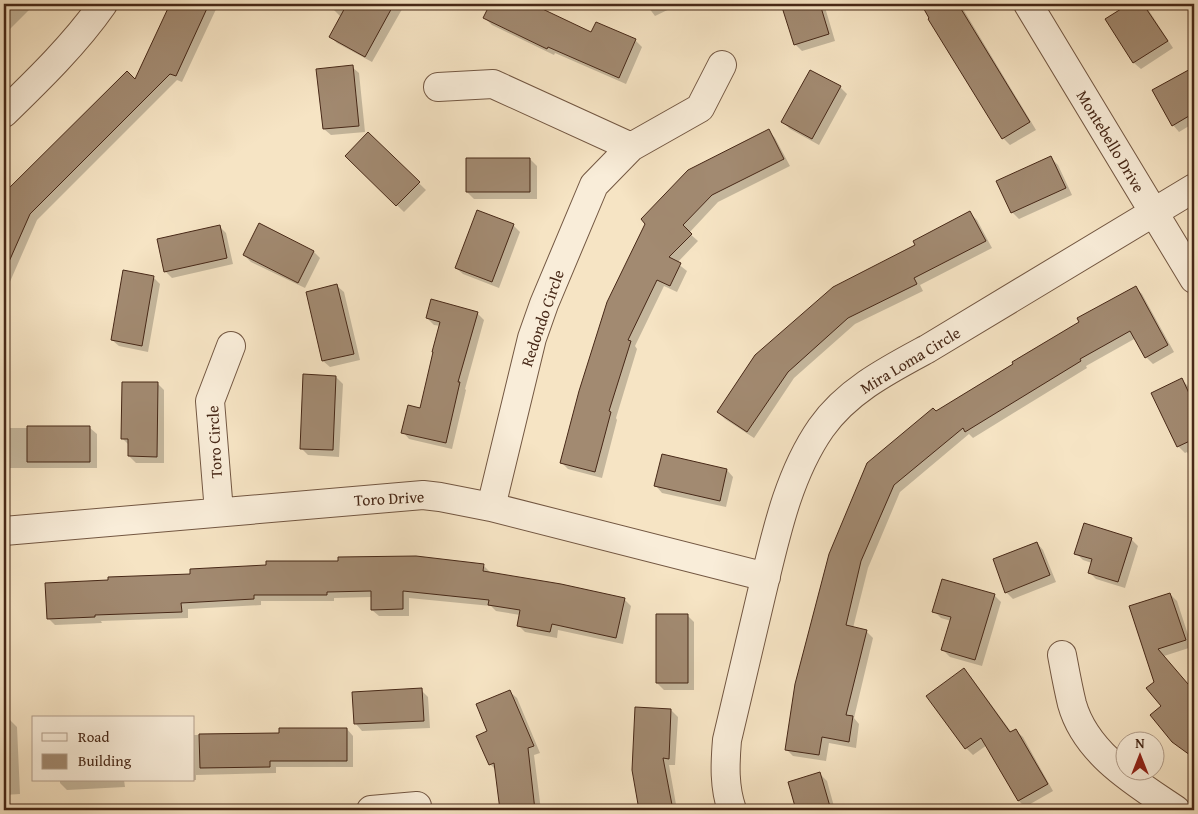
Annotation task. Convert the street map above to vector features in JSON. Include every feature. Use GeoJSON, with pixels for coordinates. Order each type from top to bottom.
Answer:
{"type":"FeatureCollection","features":[{"type":"Feature","properties":{"kind":"street"},"geometry":{"type":"LineString","coordinates":[[4,113],[31,87],[103,4]]}},
{"type":"Feature","properties":{"kind":"street","name":"Montebello Drive"},"geometry":{"type":"LineString","coordinates":[[1028,4],[1194,279]]}},
{"type":"Feature","properties":{"kind":"street","name":"Redondo Circle"},"geometry":{"type":"LineString","coordinates":[[491,508],[532,338],[544,304],[594,185],[631,147],[700,108],[722,65]]}},
{"type":"Feature","properties":{"kind":"street"},"geometry":{"type":"LineString","coordinates":[[438,87],[493,84],[631,147]]}},
{"type":"Feature","properties":{"kind":"street","name":"Mira Loma Circle"},"geometry":{"type":"LineString","coordinates":[[732,810],[724,768],[727,740],[786,500],[804,458],[822,428],[848,398],[882,373],[935,344],[1154,214],[1194,188]]}},
{"type":"Feature","properties":{"kind":"street","name":"Toro Circle"},"geometry":{"type":"LineString","coordinates":[[219,512],[210,401],[231,346]]}},
{"type":"Feature","properties":{"kind":"street","name":"Toro Drive"},"geometry":{"type":"LineString","coordinates":[[4,531],[423,495],[491,508],[766,577]]}},
{"type":"Feature","properties":{"kind":"street"},"geometry":{"type":"LineString","coordinates":[[1062,655],[1072,706],[1083,730],[1099,750],[1121,772],[1176,810]]}},
{"type":"Feature","properties":{"kind":"street"},"geometry":{"type":"LineString","coordinates":[[371,810],[417,806]]}},
{"type":"Feature","properties":{"kind":"building"},"geometry":{"type":"Polygon","coordinates":[[[170,4],[209,4],[176,76],[170,74],[30,214],[4,273],[4,193],[127,71],[135,79],[170,4]]]}},
{"type":"Feature","properties":{"kind":"building"},"geometry":{"type":"Polygon","coordinates":[[[347,4],[394,4],[365,57],[329,37],[347,4]]]}},
{"type":"Feature","properties":{"kind":"building"},"geometry":{"type":"Polygon","coordinates":[[[490,4],[532,4],[591,32],[596,22],[636,39],[619,78],[548,47],[547,49],[483,18],[490,4]]]}},
{"type":"Feature","properties":{"kind":"building"},"geometry":{"type":"Polygon","coordinates":[[[781,4],[820,4],[829,34],[794,45],[781,4]]]}},
{"type":"Feature","properties":{"kind":"building"},"geometry":{"type":"Polygon","coordinates":[[[921,4],[958,4],[1030,122],[1002,139],[928,19],[921,4]]]}},
{"type":"Feature","properties":{"kind":"building"},"geometry":{"type":"Polygon","coordinates":[[[1129,4],[1143,4],[1168,41],[1133,63],[1105,19],[1129,4]]]}},
{"type":"Feature","properties":{"kind":"building"},"geometry":{"type":"Polygon","coordinates":[[[353,65],[359,126],[323,129],[316,69],[353,65]]]}},
{"type":"Feature","properties":{"kind":"building"},"geometry":{"type":"Polygon","coordinates":[[[1194,67],[1194,113],[1172,126],[1152,90],[1194,67]]]}},
{"type":"Feature","properties":{"kind":"building"},"geometry":{"type":"Polygon","coordinates":[[[810,70],[841,86],[812,139],[781,122],[810,70]]]}},
{"type":"Feature","properties":{"kind":"building"},"geometry":{"type":"Polygon","coordinates":[[[769,129],[784,159],[712,195],[683,225],[692,234],[669,257],[681,263],[670,286],[657,280],[628,340],[631,341],[609,411],[611,412],[595,472],[560,463],[579,391],[607,302],[645,224],[641,219],[688,170],[769,129]]]}},
{"type":"Feature","properties":{"kind":"building"},"geometry":{"type":"Polygon","coordinates":[[[368,132],[420,182],[396,206],[345,156],[368,132]]]}},
{"type":"Feature","properties":{"kind":"building"},"geometry":{"type":"Polygon","coordinates":[[[1051,156],[1066,188],[1011,213],[996,181],[1051,156]]]}},
{"type":"Feature","properties":{"kind":"building"},"geometry":{"type":"Polygon","coordinates":[[[466,158],[530,158],[530,192],[466,192],[466,158]]]}},
{"type":"Feature","properties":{"kind":"building"},"geometry":{"type":"Polygon","coordinates":[[[477,210],[514,224],[492,282],[455,268],[477,210]]]}},
{"type":"Feature","properties":{"kind":"building"},"geometry":{"type":"Polygon","coordinates":[[[970,211],[986,241],[914,278],[917,284],[848,318],[788,372],[747,432],[717,412],[755,355],[833,287],[915,245],[913,241],[970,211]]]}},
{"type":"Feature","properties":{"kind":"building"},"geometry":{"type":"Polygon","coordinates":[[[259,223],[314,251],[298,283],[243,255],[259,223]]]}},
{"type":"Feature","properties":{"kind":"building"},"geometry":{"type":"Polygon","coordinates":[[[220,225],[227,258],[164,272],[157,239],[220,225]]]}},
{"type":"Feature","properties":{"kind":"building"},"geometry":{"type":"Polygon","coordinates":[[[123,270],[154,276],[142,346],[111,340],[123,270]]]}},
{"type":"Feature","properties":{"kind":"building"},"geometry":{"type":"Polygon","coordinates":[[[337,284],[354,354],[322,361],[306,292],[337,284]]]}},
{"type":"Feature","properties":{"kind":"building"},"geometry":{"type":"Polygon","coordinates":[[[1136,286],[1168,345],[1145,358],[1130,331],[1080,359],[1081,361],[965,432],[963,428],[894,485],[861,561],[846,625],[867,630],[846,715],[853,716],[849,742],[822,737],[819,755],[785,750],[795,684],[829,554],[867,463],[933,408],[936,411],[1079,322],[1077,318],[1136,286]]]}},
{"type":"Feature","properties":{"kind":"building"},"geometry":{"type":"Polygon","coordinates":[[[431,299],[478,312],[458,382],[460,382],[446,443],[401,433],[408,405],[420,408],[440,322],[426,318],[431,299]]]}},
{"type":"Feature","properties":{"kind":"building"},"geometry":{"type":"Polygon","coordinates":[[[303,374],[336,376],[333,450],[300,449],[303,374]]]}},
{"type":"Feature","properties":{"kind":"building"},"geometry":{"type":"Polygon","coordinates":[[[1182,378],[1194,404],[1194,439],[1177,447],[1151,393],[1182,378]]]}},
{"type":"Feature","properties":{"kind":"building"},"geometry":{"type":"Polygon","coordinates":[[[122,382],[158,382],[157,457],[128,456],[128,439],[121,439],[122,382]]]}},
{"type":"Feature","properties":{"kind":"building"},"geometry":{"type":"Polygon","coordinates":[[[27,426],[90,426],[90,462],[27,462],[27,426]]]}},
{"type":"Feature","properties":{"kind":"building"},"geometry":{"type":"Polygon","coordinates":[[[662,454],[727,469],[720,501],[654,486],[662,454]]]}},
{"type":"Feature","properties":{"kind":"building"},"geometry":{"type":"Polygon","coordinates":[[[1084,523],[1132,538],[1118,582],[1088,573],[1092,559],[1074,554],[1084,523]]]}},
{"type":"Feature","properties":{"kind":"building"},"geometry":{"type":"Polygon","coordinates":[[[1037,542],[1050,575],[1005,593],[993,559],[1037,542]]]}},
{"type":"Feature","properties":{"kind":"building"},"geometry":{"type":"Polygon","coordinates":[[[416,556],[484,564],[483,571],[561,584],[625,598],[616,638],[552,624],[550,632],[517,626],[520,610],[488,605],[489,600],[403,591],[403,609],[371,610],[371,591],[327,592],[327,595],[254,595],[254,599],[181,603],[182,612],[95,615],[95,617],[47,619],[45,583],[108,580],[108,577],[190,574],[190,569],[266,565],[266,561],[338,561],[338,557],[416,556]]]}},
{"type":"Feature","properties":{"kind":"building"},"geometry":{"type":"Polygon","coordinates":[[[942,579],[995,594],[975,660],[941,650],[951,617],[932,612],[942,579]]]}},
{"type":"Feature","properties":{"kind":"building"},"geometry":{"type":"Polygon","coordinates":[[[1170,593],[1186,640],[1158,649],[1194,691],[1194,758],[1172,742],[1166,732],[1164,732],[1150,715],[1161,706],[1146,688],[1154,682],[1129,606],[1170,593]]]}},
{"type":"Feature","properties":{"kind":"building"},"geometry":{"type":"Polygon","coordinates":[[[656,614],[688,614],[688,683],[656,683],[656,614]]]}},
{"type":"Feature","properties":{"kind":"building"},"geometry":{"type":"Polygon","coordinates":[[[964,668],[1010,732],[1016,729],[1048,784],[1018,801],[981,738],[965,749],[926,696],[964,668]]]}},
{"type":"Feature","properties":{"kind":"building"},"geometry":{"type":"Polygon","coordinates":[[[422,688],[424,721],[354,724],[352,692],[422,688]]]}},
{"type":"Feature","properties":{"kind":"building"},"geometry":{"type":"Polygon","coordinates":[[[510,690],[534,746],[528,748],[535,810],[500,810],[494,763],[489,765],[476,736],[487,731],[476,704],[510,690]]]}},
{"type":"Feature","properties":{"kind":"building"},"geometry":{"type":"Polygon","coordinates":[[[635,707],[671,709],[669,759],[663,758],[673,810],[639,810],[632,770],[635,707]]]}},
{"type":"Feature","properties":{"kind":"building"},"geometry":{"type":"Polygon","coordinates":[[[279,728],[347,728],[347,761],[270,761],[270,767],[200,768],[199,734],[279,733],[279,728]]]}},
{"type":"Feature","properties":{"kind":"building"},"geometry":{"type":"Polygon","coordinates":[[[820,772],[831,810],[796,810],[788,782],[820,772]]]}}]}
